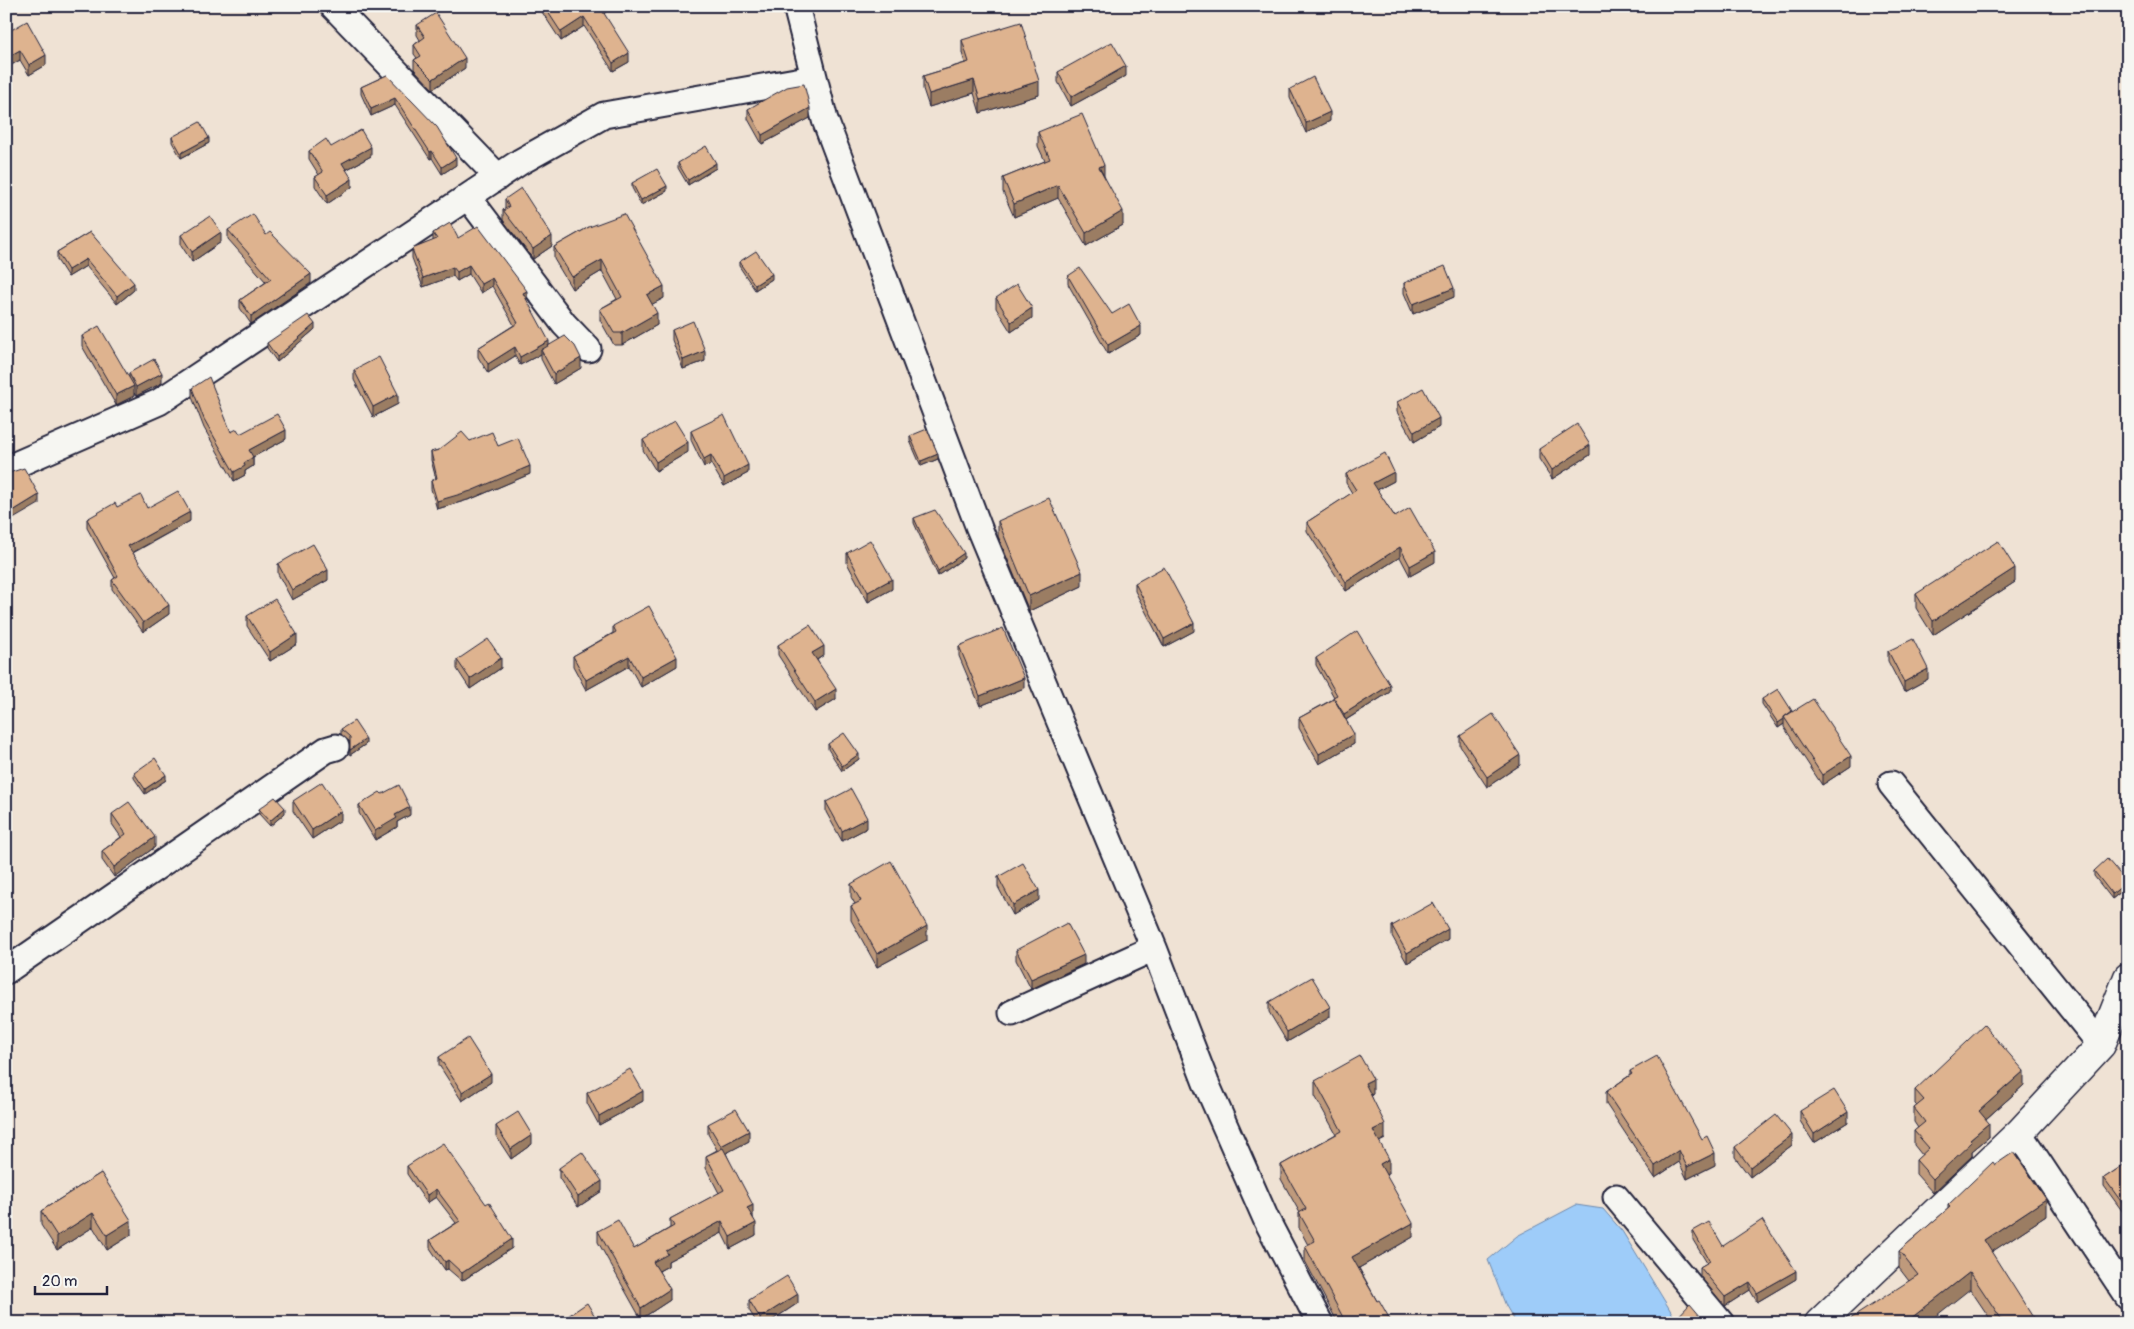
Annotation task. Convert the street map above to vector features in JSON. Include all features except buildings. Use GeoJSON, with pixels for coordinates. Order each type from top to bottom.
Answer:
{"type":"FeatureCollection","features":[{"type":"Feature","properties":{"kind":"main road"},"geometry":{"type":"LineString","coordinates":[[1819,1323],[2019,1134],[2101,1045],[2128,977]]}},
{"type":"Feature","properties":{"kind":"street"},"geometry":{"type":"LineString","coordinates":[[333,6],[498,177]]}},
{"type":"Feature","properties":{"kind":"street"},"geometry":{"type":"LineString","coordinates":[[796,6],[825,120],[979,528],[1154,948],[1210,1092],[1266,1219],[1320,1323]]}},
{"type":"Feature","properties":{"kind":"street"},"geometry":{"type":"LineString","coordinates":[[6,469],[159,402],[520,162],[604,115],[813,78]]}},
{"type":"Feature","properties":{"kind":"street"},"geometry":{"type":"LineString","coordinates":[[468,197],[564,324],[588,349]]}},
{"type":"Feature","properties":{"kind":"street"},"geometry":{"type":"LineString","coordinates":[[6,971],[326,750],[336,747]]}},
{"type":"Feature","properties":{"kind":"street"},"geometry":{"type":"LineString","coordinates":[[1891,784],[2101,1045]]}},
{"type":"Feature","properties":{"kind":"street"},"geometry":{"type":"LineString","coordinates":[[1012,1013],[1154,948]]}},
{"type":"Feature","properties":{"kind":"street"},"geometry":{"type":"LineString","coordinates":[[2019,1134],[2128,1297]]}},
{"type":"Feature","properties":{"kind":"street"},"geometry":{"type":"LineString","coordinates":[[1616,1198],[1721,1323]]}},
{"type":"Feature","properties":{"kind":"water"},"geometry":{"type":"Polygon","coordinates":[[[1576,1205],[1603,1209],[1622,1231],[1678,1323],[1516,1323],[1506,1306],[1488,1260],[1517,1236],[1576,1205]]]}}]}
